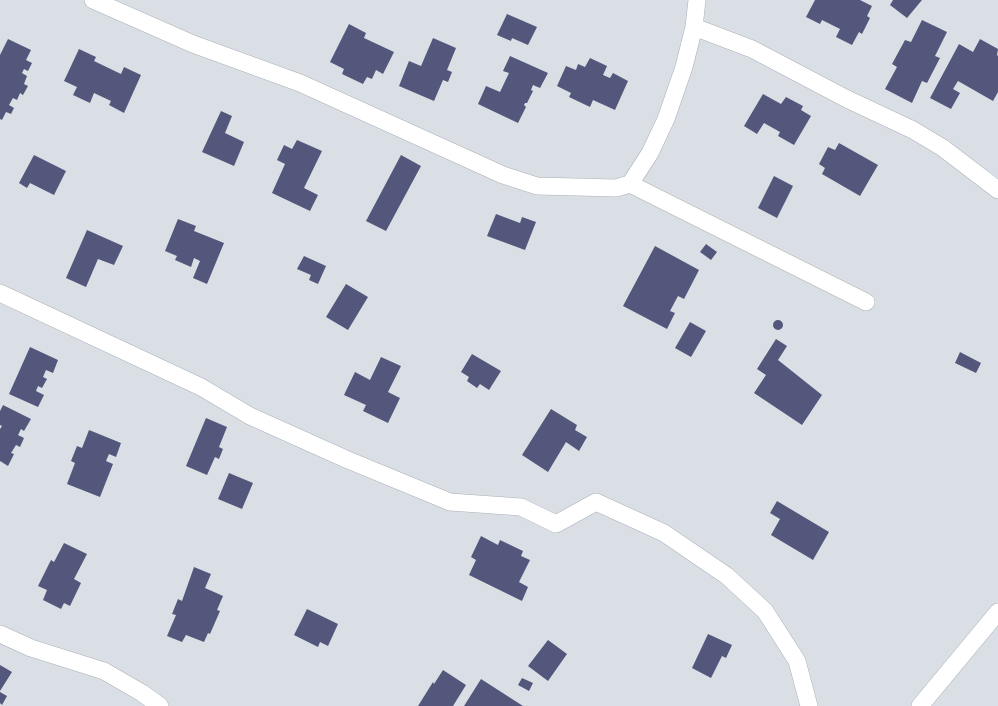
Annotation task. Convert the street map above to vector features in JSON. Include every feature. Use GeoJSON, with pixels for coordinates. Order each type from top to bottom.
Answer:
{"type":"FeatureCollection","features":[{"type":"Feature","properties":{"kind":"street"},"geometry":{"type":"LineString","coordinates":[[93,0],[193,44],[300,83],[503,175],[537,186],[616,188],[630,184],[650,153],[666,119],[684,67],[694,27],[697,0]]}},
{"type":"Feature","properties":{"kind":"street"},"geometry":{"type":"LineString","coordinates":[[694,27],[752,49],[847,99],[913,130],[943,148],[998,190]]}},
{"type":"Feature","properties":{"kind":"street"},"geometry":{"type":"LineString","coordinates":[[630,184],[866,302]]}},
{"type":"Feature","properties":{"kind":"street"},"geometry":{"type":"LineString","coordinates":[[0,293],[201,387],[250,416],[348,460],[450,502],[521,507],[556,524],[596,502],[664,533],[727,576],[765,611],[797,661],[809,706]]}},
{"type":"Feature","properties":{"kind":"street"},"geometry":{"type":"LineString","coordinates":[[920,706],[998,612]]}},
{"type":"Feature","properties":{"kind":"street"},"geometry":{"type":"LineString","coordinates":[[0,634],[31,648],[104,671],[142,693],[160,706]]}},
{"type":"Feature","properties":{"kind":"building"},"geometry":{"type":"Polygon","coordinates":[[[815,0],[860,0],[872,6],[867,16],[870,18],[862,34],[859,32],[852,45],[836,37],[840,29],[822,20],[820,24],[806,17],[815,0]]]}},
{"type":"Feature","properties":{"kind":"building"},"geometry":{"type":"Polygon","coordinates":[[[893,0],[922,0],[907,18],[890,5],[893,0]]]}},
{"type":"Feature","properties":{"kind":"building"},"geometry":{"type":"Polygon","coordinates":[[[507,14],[537,27],[528,45],[512,38],[511,41],[497,35],[507,14]]]}},
{"type":"Feature","properties":{"kind":"building"},"geometry":{"type":"Polygon","coordinates":[[[922,20],[947,32],[935,56],[940,58],[927,83],[922,81],[912,103],[885,89],[897,67],[892,64],[905,40],[911,42],[922,20]]]}},
{"type":"Feature","properties":{"kind":"building"},"geometry":{"type":"Polygon","coordinates":[[[349,24],[366,33],[364,38],[394,52],[383,74],[376,70],[372,79],[367,77],[363,84],[342,74],[344,69],[330,62],[349,24]]]}},
{"type":"Feature","properties":{"kind":"building"},"geometry":{"type":"Polygon","coordinates":[[[433,38],[456,48],[447,70],[452,72],[448,82],[443,80],[434,101],[399,86],[409,61],[421,66],[433,38]]]}},
{"type":"Feature","properties":{"kind":"building"},"geometry":{"type":"Polygon","coordinates":[[[8,39],[31,50],[26,60],[32,63],[28,71],[24,69],[22,73],[27,76],[24,84],[28,86],[23,95],[20,93],[17,100],[13,98],[9,105],[14,108],[11,114],[6,112],[2,120],[0,119],[0,55],[8,39]]]}},
{"type":"Feature","properties":{"kind":"building"},"geometry":{"type":"Polygon","coordinates":[[[980,39],[998,49],[998,92],[993,101],[958,81],[953,89],[960,93],[951,109],[930,98],[959,44],[973,52],[980,39]]]}},
{"type":"Feature","properties":{"kind":"building"},"geometry":{"type":"Polygon","coordinates":[[[79,49],[96,57],[94,61],[121,74],[124,67],[141,75],[124,113],[109,105],[111,101],[94,93],[90,103],[73,95],[77,87],[64,81],[79,49]]]}},
{"type":"Feature","properties":{"kind":"building"},"geometry":{"type":"Polygon","coordinates":[[[510,56],[548,73],[540,88],[533,85],[531,90],[533,91],[527,103],[524,105],[526,107],[518,123],[478,104],[486,86],[500,92],[509,73],[503,71],[510,56]]]}},
{"type":"Feature","properties":{"kind":"building"},"geometry":{"type":"Polygon","coordinates":[[[590,58],[607,66],[603,75],[610,78],[613,73],[628,81],[615,110],[593,100],[590,107],[569,97],[571,93],[557,86],[566,66],[576,70],[578,64],[585,67],[590,58]]]}},
{"type":"Feature","properties":{"kind":"building"},"geometry":{"type":"Polygon","coordinates":[[[763,94],[781,104],[786,97],[803,106],[801,110],[811,116],[794,145],[778,136],[780,132],[764,123],[757,134],[744,126],[763,94]]]}},
{"type":"Feature","properties":{"kind":"building"},"geometry":{"type":"Polygon","coordinates":[[[221,111],[232,116],[225,133],[244,142],[234,166],[202,152],[221,111]]]}},
{"type":"Feature","properties":{"kind":"building"},"geometry":{"type":"Polygon","coordinates":[[[297,140],[322,151],[304,188],[318,195],[310,211],[272,193],[285,164],[277,160],[284,145],[292,149],[297,140]]]}},
{"type":"Feature","properties":{"kind":"building"},"geometry":{"type":"Polygon","coordinates":[[[839,143],[878,165],[860,196],[822,174],[825,168],[819,164],[828,147],[835,150],[839,143]]]}},
{"type":"Feature","properties":{"kind":"building"},"geometry":{"type":"Polygon","coordinates":[[[34,155],[66,171],[54,195],[30,183],[27,188],[19,183],[34,155]]]}},
{"type":"Feature","properties":{"kind":"building"},"geometry":{"type":"Polygon","coordinates":[[[401,155],[421,166],[386,231],[366,221],[401,155]]]}},
{"type":"Feature","properties":{"kind":"building"},"geometry":{"type":"Polygon","coordinates":[[[774,176],[793,186],[777,218],[758,208],[774,176]]]}},
{"type":"Feature","properties":{"kind":"building"},"geometry":{"type":"Polygon","coordinates":[[[496,214],[520,223],[522,217],[536,222],[525,250],[487,236],[496,214]]]}},
{"type":"Feature","properties":{"kind":"building"},"geometry":{"type":"Polygon","coordinates":[[[178,219],[196,226],[194,231],[224,243],[207,284],[193,278],[200,261],[194,258],[191,267],[175,260],[177,256],[165,251],[178,219]]]}},
{"type":"Feature","properties":{"kind":"building"},"geometry":{"type":"Polygon","coordinates":[[[87,230],[123,246],[114,265],[98,259],[86,287],[66,278],[87,230]]]}},
{"type":"Feature","properties":{"kind":"building"},"geometry":{"type":"Polygon","coordinates":[[[706,244],[717,252],[711,260],[700,252],[706,244]]]}},
{"type":"Feature","properties":{"kind":"building"},"geometry":{"type":"Polygon","coordinates":[[[655,246],[699,270],[684,299],[678,296],[670,311],[675,313],[667,329],[623,306],[655,246]]]}},
{"type":"Feature","properties":{"kind":"building"},"geometry":{"type":"Polygon","coordinates":[[[304,256],[326,266],[318,284],[309,280],[311,275],[297,269],[304,256]]]}},
{"type":"Feature","properties":{"kind":"building"},"geometry":{"type":"Polygon","coordinates":[[[346,284],[368,297],[348,330],[326,317],[346,284]]]}},
{"type":"Feature","properties":{"kind":"building"},"geometry":{"type":"Polygon","coordinates":[[[776,320],[780,320],[782,321],[782,329],[776,330],[773,327],[773,323],[776,320]]]}},
{"type":"Feature","properties":{"kind":"building"},"geometry":{"type":"Polygon","coordinates":[[[690,322],[706,331],[691,357],[675,348],[690,322]]]}},
{"type":"Feature","properties":{"kind":"building"},"geometry":{"type":"Polygon","coordinates":[[[776,339],[787,346],[778,360],[822,395],[802,425],[754,393],[766,375],[757,369],[776,339]]]}},
{"type":"Feature","properties":{"kind":"building"},"geometry":{"type":"Polygon","coordinates":[[[30,347],[58,360],[53,373],[46,370],[43,377],[47,379],[42,388],[38,386],[36,391],[44,395],[38,407],[9,394],[30,347]]]}},
{"type":"Feature","properties":{"kind":"building"},"geometry":{"type":"Polygon","coordinates":[[[960,352],[981,363],[976,373],[955,363],[960,352]]]}},
{"type":"Feature","properties":{"kind":"building"},"geometry":{"type":"Polygon","coordinates":[[[472,354],[501,371],[489,390],[480,384],[477,388],[467,381],[469,377],[461,372],[472,354]]]}},
{"type":"Feature","properties":{"kind":"building"},"geometry":{"type":"Polygon","coordinates":[[[381,357],[401,366],[388,392],[400,398],[388,423],[363,411],[366,405],[344,395],[355,372],[370,380],[381,357]]]}},
{"type":"Feature","properties":{"kind":"building"},"geometry":{"type":"Polygon","coordinates":[[[3,405],[31,419],[24,431],[21,429],[18,435],[24,438],[20,447],[16,445],[11,453],[14,454],[8,466],[0,461],[0,429],[2,426],[0,425],[0,411],[3,405]]]}},
{"type":"Feature","properties":{"kind":"building"},"geometry":{"type":"Polygon","coordinates":[[[551,409],[577,425],[575,430],[587,437],[579,451],[566,442],[548,472],[522,455],[551,409]]]}},
{"type":"Feature","properties":{"kind":"building"},"geometry":{"type":"Polygon","coordinates":[[[206,418],[227,427],[219,447],[223,449],[219,459],[215,457],[207,475],[186,466],[206,418]]]}},
{"type":"Feature","properties":{"kind":"building"},"geometry":{"type":"Polygon","coordinates":[[[89,430],[121,443],[116,457],[109,454],[106,461],[113,464],[100,497],[67,484],[75,463],[71,461],[77,446],[82,448],[89,430]]]}},
{"type":"Feature","properties":{"kind":"building"},"geometry":{"type":"Polygon","coordinates":[[[229,473],[253,483],[242,509],[218,499],[229,473]]]}},
{"type":"Feature","properties":{"kind":"building"},"geometry":{"type":"Polygon","coordinates":[[[777,501],[829,532],[813,560],[771,535],[780,519],[770,513],[777,501]]]}},
{"type":"Feature","properties":{"kind":"building"},"geometry":{"type":"Polygon","coordinates":[[[481,536],[498,545],[500,540],[523,551],[521,556],[530,560],[519,582],[528,587],[522,601],[469,575],[476,560],[471,557],[481,536]]]}},
{"type":"Feature","properties":{"kind":"building"},"geometry":{"type":"Polygon","coordinates":[[[64,543],[87,554],[74,579],[81,583],[70,606],[64,603],[61,609],[43,600],[47,590],[38,586],[51,560],[54,562],[64,543]]]}},
{"type":"Feature","properties":{"kind":"building"},"geometry":{"type":"Polygon","coordinates":[[[194,567],[211,574],[205,588],[223,596],[217,610],[220,611],[210,634],[208,633],[204,642],[186,635],[182,642],[167,636],[176,615],[172,614],[178,599],[182,601],[194,567]]]}},
{"type":"Feature","properties":{"kind":"building"},"geometry":{"type":"Polygon","coordinates":[[[307,609],[338,624],[328,646],[320,642],[318,647],[294,635],[307,609]]]}},
{"type":"Feature","properties":{"kind":"building"},"geometry":{"type":"Polygon","coordinates":[[[708,634],[732,645],[726,658],[722,656],[711,678],[692,668],[708,634]]]}},
{"type":"Feature","properties":{"kind":"building"},"geometry":{"type":"Polygon","coordinates":[[[548,640],[567,654],[548,681],[528,666],[548,640]]]}},
{"type":"Feature","properties":{"kind":"building"},"geometry":{"type":"Polygon","coordinates":[[[0,665],[12,672],[0,691],[0,665]]]}},
{"type":"Feature","properties":{"kind":"building"},"geometry":{"type":"Polygon","coordinates":[[[443,670],[466,685],[453,706],[418,706],[433,682],[434,684],[443,670]]]}},
{"type":"Feature","properties":{"kind":"building"},"geometry":{"type":"Polygon","coordinates":[[[522,678],[533,683],[529,691],[518,685],[522,678]]]}},
{"type":"Feature","properties":{"kind":"building"},"geometry":{"type":"Polygon","coordinates":[[[481,679],[523,706],[464,706],[481,679]]]}},
{"type":"Feature","properties":{"kind":"building"},"geometry":{"type":"Polygon","coordinates":[[[0,692],[7,696],[2,705],[0,703],[0,692]]]}}]}
